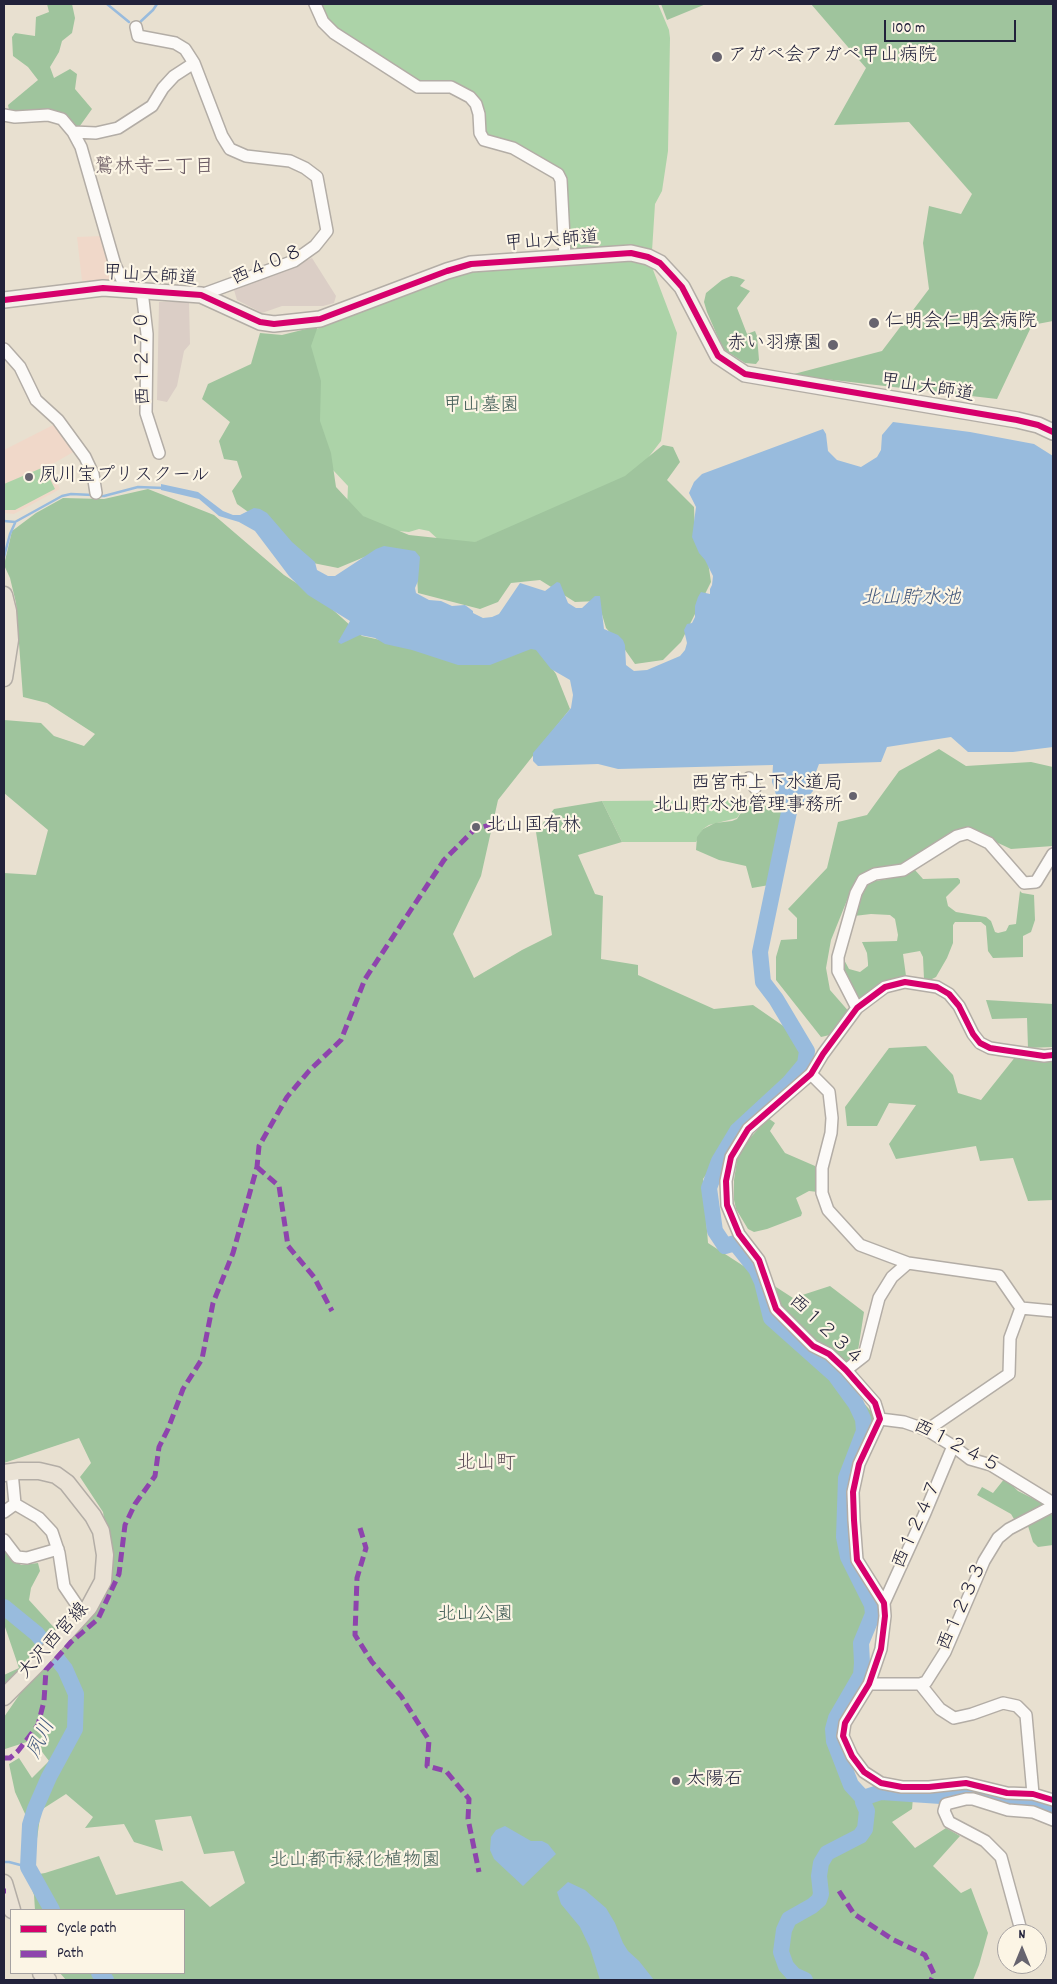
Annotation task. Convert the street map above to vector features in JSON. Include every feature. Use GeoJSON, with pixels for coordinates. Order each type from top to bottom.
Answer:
{"type":"FeatureCollection","features":[{"type":"Feature","properties":{"kind":"main road"},"geometry":{"type":"LineString","coordinates":[[4,595],[8,610],[10,640],[4,678]]}},
{"type":"Feature","properties":{"kind":"main road","name":"大沢西宮線"},"geometry":{"type":"LineString","coordinates":[[4,1697],[83,1614],[97,1594],[103,1581],[104,1573],[104,1545],[98,1523],[76,1492],[56,1475],[39,1471],[8,1473]]}},
{"type":"Feature","properties":{"kind":"main road"},"geometry":{"type":"LineString","coordinates":[[4,1883],[12,1909]]}},
{"type":"Feature","properties":{"kind":"street"},"geometry":{"type":"LineString","coordinates":[[315,4],[323,22],[334,33],[418,87],[451,87],[470,97],[476,104],[479,114],[480,133],[484,140],[513,148],[558,174],[561,180],[565,256]]}},
{"type":"Feature","properties":{"kind":"street","name":"西４０８"},"geometry":{"type":"LineString","coordinates":[[136,27],[138,36],[176,42],[185,49],[194,63],[222,136],[230,149],[246,156],[290,161],[305,168],[317,177],[327,231],[315,246],[294,261],[200,295]]}},
{"type":"Feature","properties":{"kind":"street"},"geometry":{"type":"LineString","coordinates":[[4,115],[15,117],[48,115],[62,119],[73,132],[96,133],[118,128],[152,106],[163,88],[174,76],[194,63]]}},
{"type":"Feature","properties":{"kind":"street","name":"西１２７０"},"geometry":{"type":"LineString","coordinates":[[73,132],[81,147],[115,265],[135,290],[147,334],[146,413],[159,453]]}},
{"type":"Feature","properties":{"kind":"street","name":"甲山大師道"},"geometry":{"type":"LineString","coordinates":[[4,300],[103,288],[200,295],[260,322],[274,324],[320,319],[447,271],[471,264],[565,256],[631,253],[648,257],[660,263],[682,287],[718,356],[745,374],[1017,420],[1038,425],[1053,432]]}},
{"type":"Feature","properties":{"kind":"street"},"geometry":{"type":"LineString","coordinates":[[4,349],[20,367],[36,400],[58,420],[85,457],[92,474],[96,493]]}},
{"type":"Feature","properties":{"kind":"street"},"geometry":{"type":"LineString","coordinates":[[857,1008],[838,971],[838,957],[856,893],[863,880],[875,874],[903,870],[957,836],[968,833],[989,843],[1024,883],[1036,882],[1053,854]]}},
{"type":"Feature","properties":{"kind":"street","name":"西１２３４"},"geometry":{"type":"LineString","coordinates":[[880,1420],[875,1403],[846,1370],[829,1354],[813,1346],[776,1309],[759,1260],[739,1234],[727,1205],[726,1181],[731,1157],[748,1130],[811,1074],[823,1054],[857,1008],[885,987],[905,982],[937,987],[949,994],[959,1006],[973,1034],[980,1043],[990,1048],[1044,1056],[1053,1055]]}},
{"type":"Feature","properties":{"kind":"street"},"geometry":{"type":"LineString","coordinates":[[811,1074],[829,1092],[832,1118],[831,1133],[822,1168],[822,1193],[828,1210],[860,1245],[908,1263],[999,1276],[1021,1308]]}},
{"type":"Feature","properties":{"kind":"street"},"geometry":{"type":"LineString","coordinates":[[846,1370],[864,1356],[878,1298],[892,1277],[908,1263]]}},
{"type":"Feature","properties":{"kind":"street"},"geometry":{"type":"LineString","coordinates":[[1021,1308],[1053,1311]]}},
{"type":"Feature","properties":{"kind":"street"},"geometry":{"type":"LineString","coordinates":[[928,1430],[1009,1374],[1010,1338],[1021,1308]]}},
{"type":"Feature","properties":{"kind":"street"},"geometry":{"type":"LineString","coordinates":[[880,1420],[860,1464],[853,1492],[857,1560],[884,1603],[885,1616],[881,1649],[869,1684],[845,1723],[843,1736],[852,1756],[864,1772],[881,1783],[902,1787],[929,1787],[966,1783],[1007,1794],[1032,1794],[1053,1800]]}},
{"type":"Feature","properties":{"kind":"street","name":"西１２４５"},"geometry":{"type":"LineString","coordinates":[[880,1420],[904,1422],[928,1430],[970,1459],[991,1465],[1053,1505]]}},
{"type":"Feature","properties":{"kind":"street","name":"西１２４７"},"geometry":{"type":"LineString","coordinates":[[884,1603],[953,1446]]}},
{"type":"Feature","properties":{"kind":"street"},"geometry":{"type":"LineString","coordinates":[[8,1473],[15,1504],[39,1518],[52,1532],[58,1549],[64,1586],[83,1614]]}},
{"type":"Feature","properties":{"kind":"street"},"geometry":{"type":"LineString","coordinates":[[4,1512],[15,1504]]}},
{"type":"Feature","properties":{"kind":"street","name":"西１２３３"},"geometry":{"type":"LineString","coordinates":[[920,1684],[926,1682],[932,1675],[945,1652],[984,1561],[998,1538],[1009,1528],[1053,1505]]}},
{"type":"Feature","properties":{"kind":"street"},"geometry":{"type":"LineString","coordinates":[[4,1540],[17,1557],[27,1558],[58,1549]]}},
{"type":"Feature","properties":{"kind":"street"},"geometry":{"type":"LineString","coordinates":[[869,1684],[920,1684],[940,1709],[954,1718],[1003,1703],[1017,1706],[1026,1715],[1032,1794]]}},
{"type":"Feature","properties":{"kind":"street"},"geometry":{"type":"LineString","coordinates":[[1019,1924],[1001,1857],[985,1842],[949,1822],[944,1811],[946,1804],[973,1799],[1008,1810],[1032,1812],[1053,1820]]}},
{"type":"Feature","properties":{"kind":"shaded area"},"geometry":{"type":"Polygon","coordinates":[[[102,236],[114,280],[82,281],[77,237],[102,236]]]}},
{"type":"Feature","properties":{"kind":"shaded area"},"geometry":{"type":"Polygon","coordinates":[[[312,258],[336,296],[334,303],[323,306],[282,306],[262,313],[237,300],[234,290],[312,258]]]}},
{"type":"Feature","properties":{"kind":"shaded area"},"geometry":{"type":"Polygon","coordinates":[[[159,302],[189,302],[190,344],[184,351],[177,386],[167,402],[157,400],[159,302]]]}},
{"type":"Feature","properties":{"kind":"shaded area","name":"夙川宝プリスクール"},"geometry":{"type":"Polygon","coordinates":[[[57,423],[75,451],[49,466],[60,489],[14,514],[4,513],[4,450],[57,423]]]}},
{"type":"Feature","properties":{"kind":"green space"},"geometry":{"type":"Polygon","coordinates":[[[47,4],[72,4],[75,18],[72,33],[62,41],[59,52],[50,67],[54,78],[70,69],[77,74],[75,89],[92,109],[77,130],[59,112],[50,110],[10,115],[8,105],[38,80],[28,67],[13,56],[12,37],[15,33],[35,36],[36,17],[49,12],[47,4]]]}},
{"type":"Feature","properties":{"kind":"green space"},"geometry":{"type":"Polygon","coordinates":[[[318,4],[658,4],[669,30],[670,38],[668,151],[662,191],[655,204],[652,251],[568,252],[564,179],[487,137],[472,95],[418,83],[396,70],[326,21],[318,4]]]}},
{"type":"Feature","properties":{"kind":"green space"},"geometry":{"type":"Polygon","coordinates":[[[661,4],[706,4],[667,20],[661,4]]]}},
{"type":"Feature","properties":{"kind":"green space"},"geometry":{"type":"Polygon","coordinates":[[[811,4],[1053,4],[1053,321],[1032,325],[997,399],[790,375],[882,351],[929,289],[923,243],[929,206],[961,214],[972,194],[909,122],[834,125],[866,68],[811,4]]]}},
{"type":"Feature","properties":{"kind":"green space","name":"甲山墓園"},"geometry":{"type":"Polygon","coordinates":[[[634,260],[652,267],[677,333],[661,441],[634,476],[452,552],[429,531],[419,529],[409,532],[387,530],[347,508],[348,486],[333,470],[319,440],[309,333],[343,316],[472,269],[634,260]]]}},
{"type":"Feature","properties":{"kind":"green space"},"geometry":{"type":"Polygon","coordinates":[[[731,276],[745,280],[740,286],[750,291],[737,308],[747,334],[755,331],[757,336],[759,360],[756,364],[745,363],[723,349],[704,302],[706,293],[722,280],[731,276]]]}},
{"type":"Feature","properties":{"kind":"green space"},"geometry":{"type":"Polygon","coordinates":[[[318,326],[311,346],[321,381],[320,421],[331,453],[336,487],[363,516],[409,535],[475,542],[625,476],[663,445],[673,447],[680,462],[667,480],[694,507],[695,535],[707,555],[711,582],[681,642],[663,660],[635,664],[606,628],[598,601],[575,602],[540,580],[511,583],[498,602],[480,609],[418,593],[416,559],[386,548],[338,568],[303,561],[282,536],[237,504],[232,491],[242,477],[237,461],[224,459],[219,441],[230,422],[202,399],[208,384],[251,364],[260,333],[282,335],[318,326]]]}},
{"type":"Feature","properties":{"kind":"green space"},"geometry":{"type":"Polygon","coordinates":[[[44,467],[55,489],[15,510],[4,510],[4,484],[44,467]]]}},
{"type":"Feature","properties":{"kind":"green space","name":"北山公園"},"geometry":{"type":"Polygon","coordinates":[[[148,489],[214,515],[284,575],[321,599],[362,636],[445,654],[536,645],[556,674],[570,709],[498,800],[481,876],[453,934],[474,978],[552,935],[536,832],[554,809],[602,801],[622,842],[578,855],[595,894],[603,896],[601,959],[638,965],[638,975],[714,1009],[753,1005],[805,1041],[802,1063],[737,1131],[703,1179],[708,1243],[793,1298],[830,1286],[864,1312],[857,1357],[840,1376],[876,1417],[857,1451],[851,1508],[853,1557],[875,1601],[857,1648],[858,1667],[832,1740],[867,1802],[883,1795],[913,1798],[912,1809],[892,1822],[915,1848],[946,1828],[960,1836],[933,1866],[961,1893],[971,1888],[988,1933],[973,1980],[66,1980],[61,1974],[185,1974],[185,1909],[35,1909],[34,1895],[27,1876],[45,1873],[99,1856],[116,1895],[182,1881],[210,1907],[245,1883],[234,1851],[204,1854],[191,1816],[155,1820],[163,1851],[134,1842],[124,1824],[85,1828],[93,1817],[66,1794],[41,1810],[36,1846],[23,1861],[26,1816],[15,1792],[9,1764],[19,1758],[32,1778],[49,1761],[33,1740],[4,1748],[4,1717],[111,1562],[103,1512],[80,1477],[91,1463],[79,1438],[4,1463],[4,873],[36,875],[48,830],[4,793],[4,720],[41,723],[54,736],[84,746],[95,734],[47,703],[23,697],[16,603],[10,578],[4,565],[12,531],[36,513],[63,498],[104,499],[148,489]]]}},
{"type":"Feature","properties":{"kind":"green space"},"geometry":{"type":"Polygon","coordinates":[[[939,749],[966,766],[1031,762],[1053,767],[1053,846],[1011,849],[968,829],[901,865],[854,883],[831,940],[826,968],[830,990],[851,1014],[834,1034],[821,1037],[776,980],[776,957],[781,940],[797,939],[797,918],[788,909],[827,868],[838,822],[867,815],[899,771],[939,749]]]}},
{"type":"Feature","properties":{"kind":"green space"},"geometry":{"type":"Polygon","coordinates":[[[749,800],[737,818],[709,825],[703,829],[696,842],[622,842],[602,801],[749,800]]]}},
{"type":"Feature","properties":{"kind":"green space"},"geometry":{"type":"Polygon","coordinates":[[[749,800],[790,815],[775,884],[752,888],[746,866],[719,860],[696,850],[697,837],[703,829],[715,823],[737,819],[749,800]]]}},
{"type":"Feature","properties":{"kind":"green space"},"geometry":{"type":"Polygon","coordinates":[[[915,870],[923,879],[958,878],[960,883],[946,897],[948,906],[956,912],[986,917],[991,921],[995,932],[998,933],[1006,931],[1009,925],[1016,924],[1020,891],[1034,895],[1035,920],[1031,932],[1023,936],[1023,957],[993,958],[988,951],[986,926],[981,922],[955,922],[953,925],[953,943],[936,977],[930,980],[924,979],[923,957],[920,951],[903,954],[906,976],[886,981],[857,1001],[842,973],[842,956],[849,969],[860,972],[868,966],[867,953],[862,942],[897,941],[898,935],[895,919],[890,915],[871,914],[854,916],[864,883],[892,878],[915,870]]]}},
{"type":"Feature","properties":{"kind":"green space"},"geometry":{"type":"Polygon","coordinates":[[[986,1000],[1053,1004],[1053,1047],[1028,1048],[1027,1018],[992,1019],[986,1000]]]}},
{"type":"Feature","properties":{"kind":"green space"},"geometry":{"type":"Polygon","coordinates":[[[926,1046],[953,1075],[958,1093],[981,1100],[1016,1056],[1053,1058],[1053,1200],[1028,1201],[1013,1158],[980,1161],[976,1146],[896,1159],[889,1144],[916,1105],[889,1103],[877,1126],[847,1126],[845,1107],[889,1048],[926,1046]]]}},
{"type":"Feature","properties":{"kind":"green space"},"geometry":{"type":"Polygon","coordinates":[[[768,1118],[775,1123],[770,1131],[785,1153],[815,1166],[818,1192],[809,1191],[796,1198],[802,1213],[801,1216],[754,1232],[748,1229],[736,1209],[734,1180],[737,1160],[742,1147],[768,1118]]]}},
{"type":"Feature","properties":{"kind":"green space"},"geometry":{"type":"Polygon","coordinates":[[[1005,1478],[1018,1491],[1040,1502],[1053,1516],[1053,1545],[1038,1547],[1033,1542],[1028,1526],[1020,1529],[1011,1514],[977,1495],[982,1487],[993,1493],[1005,1478]]]}},
{"type":"Feature","properties":{"kind":"green space"},"geometry":{"type":"Polygon","coordinates":[[[4,1549],[21,1565],[38,1563],[40,1571],[31,1588],[29,1600],[59,1633],[4,1691],[4,1675],[19,1668],[4,1624],[4,1549]]]}},
{"type":"Feature","properties":{"kind":"water","name":"北山貯水池"},"geometry":{"type":"Polygon","coordinates":[[[893,422],[970,432],[1034,444],[1053,456],[1053,747],[1013,752],[968,752],[951,737],[887,747],[881,762],[819,764],[814,777],[813,791],[796,811],[780,807],[772,782],[773,765],[618,769],[598,764],[538,766],[533,761],[533,753],[571,708],[573,695],[570,680],[551,669],[536,650],[531,649],[490,665],[458,665],[412,650],[385,644],[375,638],[360,635],[341,644],[338,642],[350,621],[308,595],[289,576],[255,531],[239,522],[219,516],[199,499],[161,490],[161,484],[198,492],[223,511],[233,515],[240,515],[254,508],[260,509],[267,513],[292,542],[315,562],[317,570],[328,576],[335,576],[376,549],[384,546],[415,551],[420,557],[418,581],[415,588],[416,593],[429,600],[441,601],[452,606],[465,605],[473,613],[483,618],[499,614],[520,583],[545,591],[557,582],[560,583],[568,603],[576,608],[582,608],[595,596],[600,596],[604,629],[618,635],[623,640],[626,665],[634,671],[647,670],[680,656],[685,650],[687,643],[684,630],[687,624],[692,623],[695,617],[695,606],[698,597],[701,592],[710,594],[713,576],[692,537],[696,507],[689,493],[694,482],[702,474],[823,429],[826,434],[828,451],[837,460],[861,467],[877,457],[881,450],[882,435],[893,422]]]}},
{"type":"Feature","properties":{"kind":"water"},"geometry":{"type":"Polygon","coordinates":[[[505,1826],[531,1841],[542,1841],[548,1844],[556,1854],[523,1886],[494,1859],[490,1850],[491,1837],[496,1830],[505,1826]]]}},
{"type":"Feature","properties":{"kind":"water"},"geometry":{"type":"Polygon","coordinates":[[[568,1882],[585,1890],[606,1908],[628,1951],[639,1961],[654,1980],[600,1980],[590,1948],[580,1927],[561,1904],[557,1892],[568,1882]]]}},
{"type":"Feature","properties":{"kind":"waterway"},"geometry":{"type":"LineString","coordinates":[[107,4],[129,22]]}},
{"type":"Feature","properties":{"kind":"waterway"},"geometry":{"type":"LineString","coordinates":[[139,23],[157,4]]}},
{"type":"Feature","properties":{"kind":"waterway"},"geometry":{"type":"LineString","coordinates":[[98,496],[138,487],[164,488]]}},
{"type":"Feature","properties":{"kind":"waterway"},"geometry":{"type":"LineString","coordinates":[[4,521],[15,522],[62,496],[71,494],[93,495]]}},
{"type":"Feature","properties":{"kind":"waterway"},"geometry":{"type":"LineString","coordinates":[[4,557],[15,523]]}},
{"type":"Feature","properties":{"kind":"waterway"},"geometry":{"type":"LineString","coordinates":[[794,788],[760,952],[763,982],[776,999],[807,1051],[805,1064],[789,1083],[737,1131],[719,1161],[709,1188],[715,1231],[725,1246],[735,1243],[756,1269],[762,1282],[771,1318],[835,1375],[856,1404],[863,1419],[864,1431],[846,1478],[844,1537],[848,1557],[872,1605],[873,1614],[861,1643],[861,1675],[836,1718],[833,1729],[834,1741],[851,1785],[863,1798],[881,1792],[941,1796],[971,1791],[1001,1801],[1053,1809]]}},
{"type":"Feature","properties":{"kind":"waterway","name":"夙川"},"geometry":{"type":"LineString","coordinates":[[4,1607],[37,1634],[65,1669],[76,1694],[75,1729],[49,1777],[30,1825],[28,1867],[51,1909]]}},
{"type":"Feature","properties":{"kind":"waterway"},"geometry":{"type":"LineString","coordinates":[[805,1980],[794,1975],[786,1966],[781,1952],[784,1930],[789,1919],[819,1900],[821,1894],[819,1876],[821,1863],[827,1853],[860,1836],[865,1829],[867,1811],[863,1798]]}},
{"type":"Feature","properties":{"kind":"waterway"},"geometry":{"type":"LineString","coordinates":[[4,1862],[28,1867]]}},
{"type":"Feature","properties":{"kind":"waterway","name":"夙川"},"geometry":{"type":"LineString","coordinates":[[100,1974],[106,1980]]}},
{"type":"Feature","properties":{"kind":"marked path"},"geometry":{"type":"LineString","coordinates":[[4,1758],[10,1758],[18,1751],[38,1725],[44,1701],[46,1670],[71,1642],[98,1619],[119,1574],[125,1525],[135,1504],[155,1476],[159,1447],[183,1389],[202,1359],[213,1303],[233,1253],[257,1167],[259,1146],[287,1097],[309,1071],[341,1040],[365,979],[444,860],[474,830],[504,820]]}},
{"type":"Feature","properties":{"kind":"marked path"},"geometry":{"type":"LineString","coordinates":[[257,1167],[279,1186],[288,1246],[314,1277],[332,1311]]}},
{"type":"Feature","properties":{"kind":"marked path"},"geometry":{"type":"LineString","coordinates":[[360,1528],[366,1548],[357,1578],[355,1635],[372,1662],[401,1696],[429,1740],[427,1766],[446,1771],[469,1799],[468,1819],[479,1872]]}},
{"type":"Feature","properties":{"kind":"marked path"},"geometry":{"type":"LineString","coordinates":[[839,1891],[854,1914],[892,1939],[925,1955],[934,1974],[931,1980]]}},
{"type":"Feature","properties":{"kind":"cycle path"},"geometry":{"type":"LineString","coordinates":[[4,300],[103,288],[201,295],[260,322],[274,324],[320,319],[447,271],[471,264],[631,253],[648,257],[660,263],[682,287],[718,356],[745,374],[1017,420],[1038,425],[1053,432]]}},
{"type":"Feature","properties":{"kind":"cycle path"},"geometry":{"type":"LineString","coordinates":[[1053,1055],[1044,1056],[990,1048],[980,1043],[973,1034],[959,1006],[949,994],[937,987],[905,982],[885,987],[857,1008],[823,1054],[811,1074],[748,1129],[731,1157],[726,1181],[727,1205],[739,1234],[759,1260],[776,1309],[813,1346],[829,1354],[846,1370],[875,1403],[880,1419],[859,1464],[853,1492],[857,1560],[884,1603],[885,1616],[881,1649],[869,1684],[845,1723],[843,1736],[852,1756],[864,1772],[881,1783],[902,1787],[929,1787],[966,1783],[1007,1793],[1033,1794],[1053,1800]]}},
{"type":"Feature","properties":{"kind":"place","name":"アガペ会アガペ甲山病院"},"geometry":{"type":"Point","coordinates":[717,57]}},
{"type":"Feature","properties":{"kind":"place","name":"仁明会仁明会病院"},"geometry":{"type":"Point","coordinates":[874,323]}},
{"type":"Feature","properties":{"kind":"place","name":"赤い羽療園"},"geometry":{"type":"Point","coordinates":[833,345]}},
{"type":"Feature","properties":{"kind":"place","name":"夙川宝プリスクール"},"geometry":{"type":"Point","coordinates":[29,477]}},
{"type":"Feature","properties":{"kind":"place","name":"西宮市上下水道局 北山貯水池管理事務所"},"geometry":{"type":"Point","coordinates":[853,796]}},
{"type":"Feature","properties":{"kind":"place","name":"北山国有林"},"geometry":{"type":"Point","coordinates":[476,827]}},
{"type":"Feature","properties":{"kind":"place","name":"太陽石"},"geometry":{"type":"Point","coordinates":[676,1781]}},
{"type":"Feature","properties":{"kind":"district","name":"鷲林寺二丁目"},"geometry":{"type":"Point","coordinates":[154,169]}},
{"type":"Feature","properties":{"kind":"district","name":"北山町"},"geometry":{"type":"Point","coordinates":[486,1465]}},
{"type":"Feature","properties":{"kind":"park label","name":"北山都市緑化植物園"},"geometry":{"type":"Point","coordinates":[355,1862]}}]}
